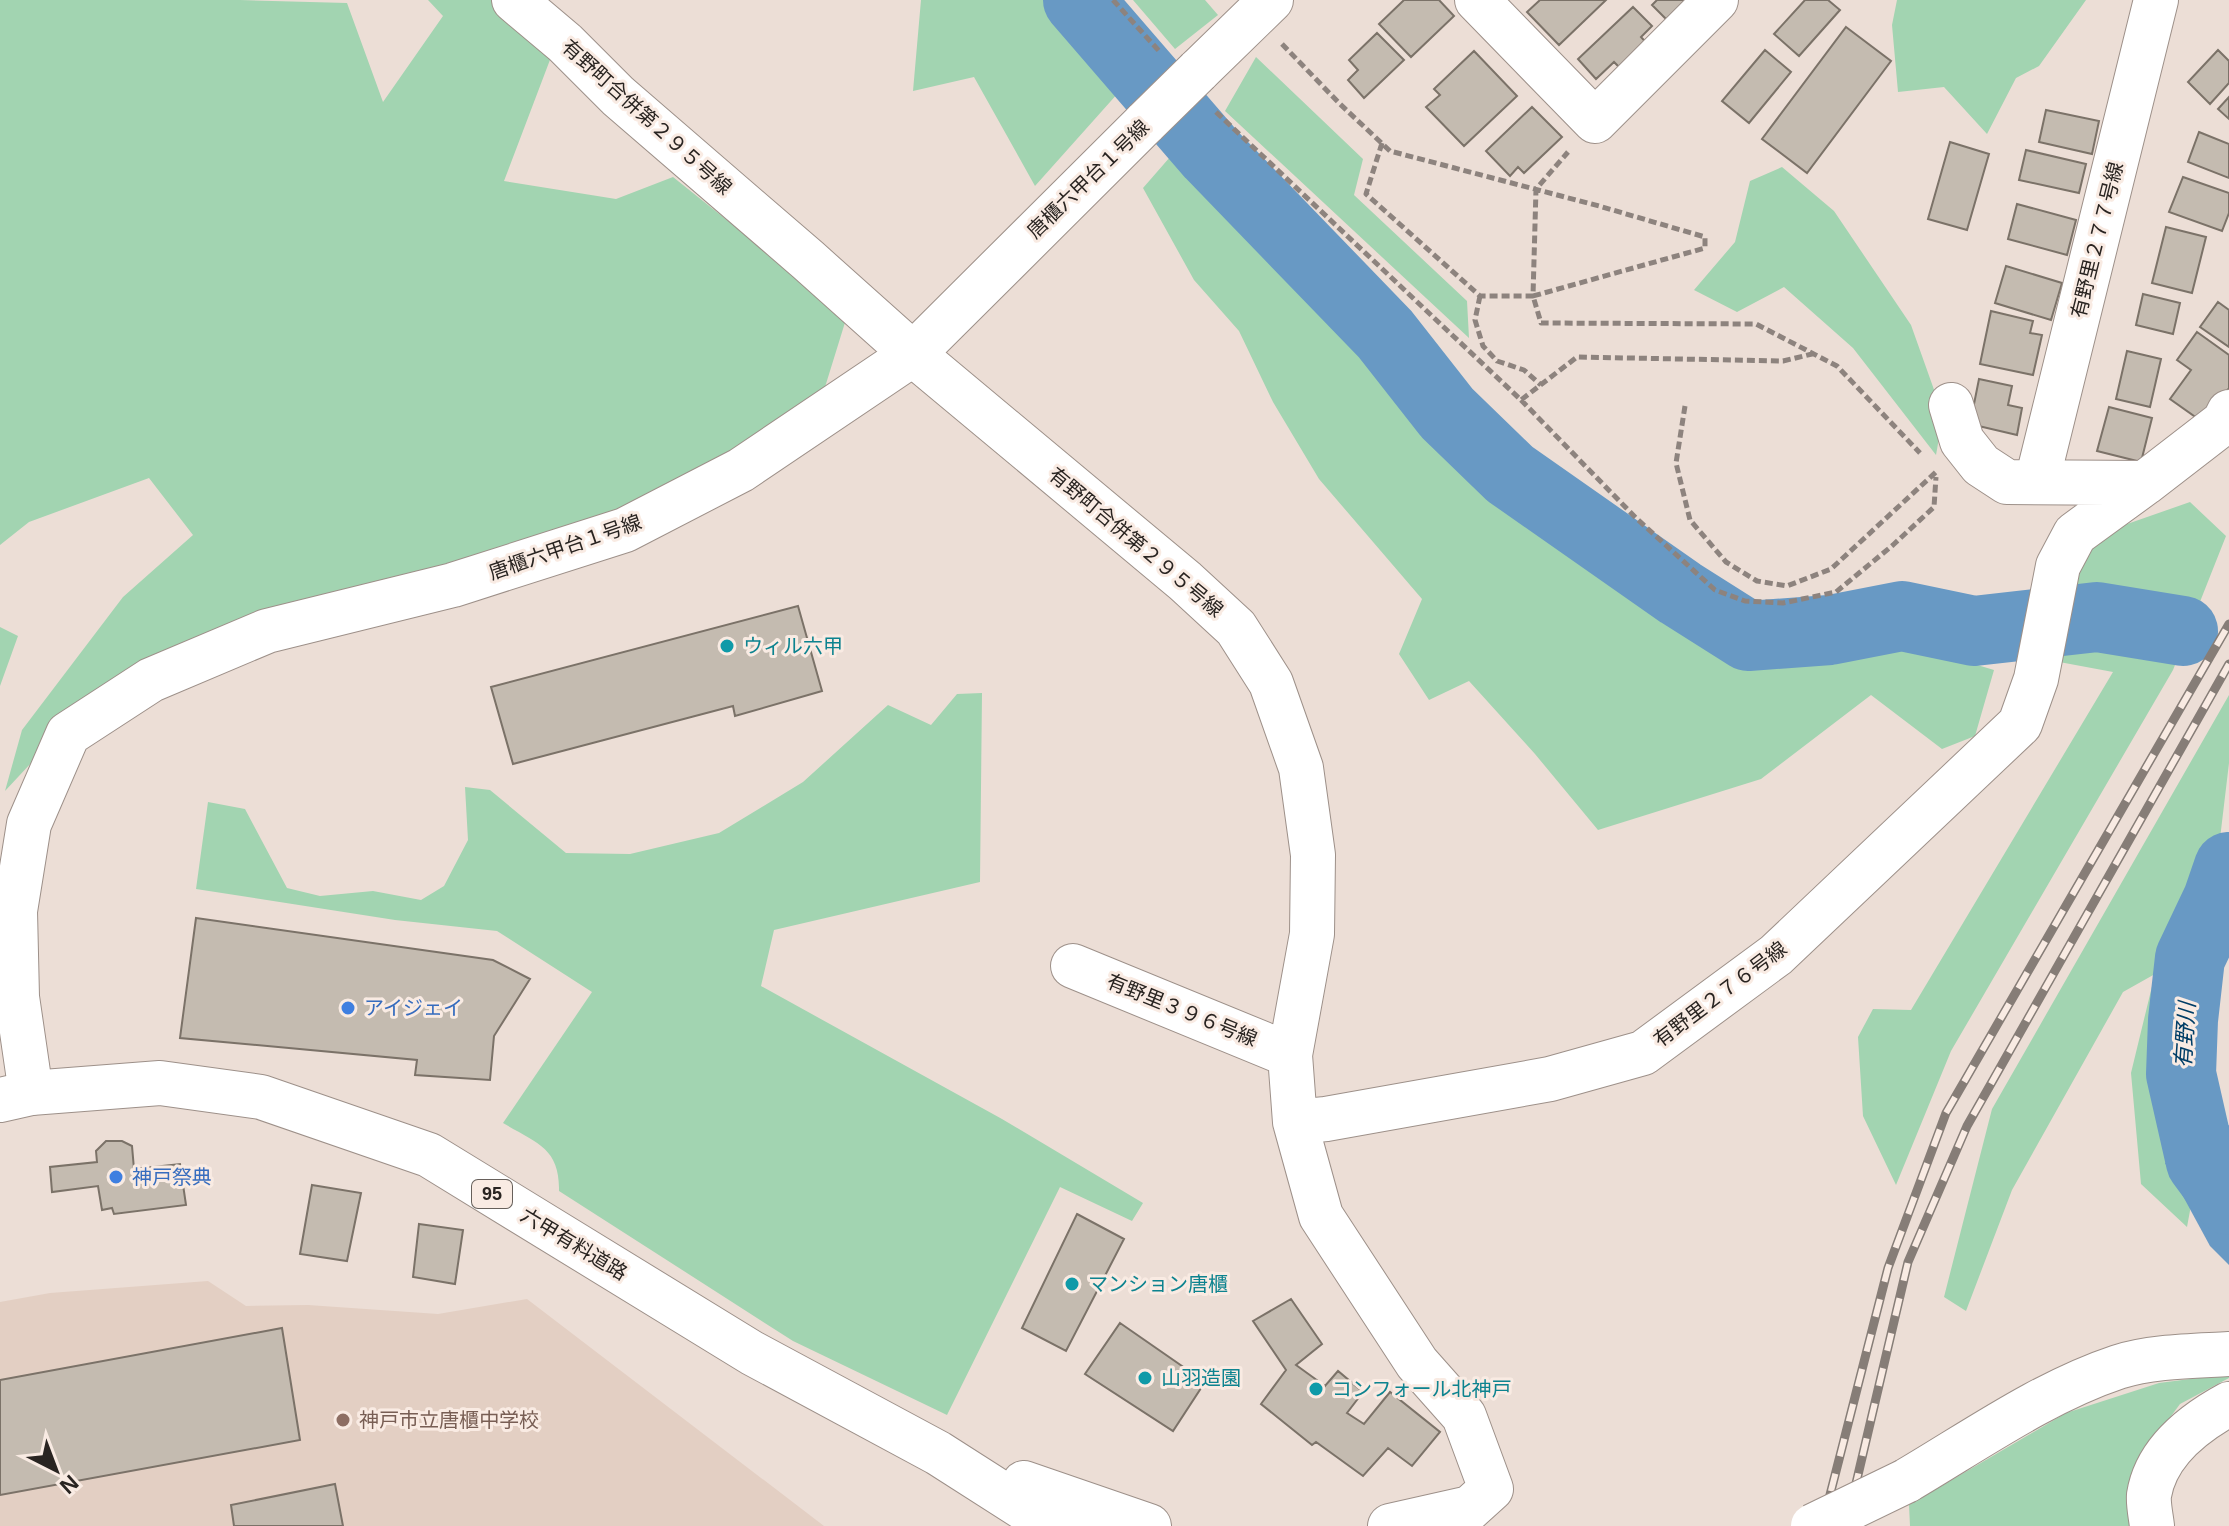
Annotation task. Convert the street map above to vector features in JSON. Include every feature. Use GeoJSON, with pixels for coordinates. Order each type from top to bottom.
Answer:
{"type":"FeatureCollection","features":[{"type":"Feature","properties":{"kind":"street","name":"有野町合併第２９５号線"},"geometry":{"type":"LineString","coordinates":[[514,0],[565,43],[618,96],[913,354],[1195,591],[1236,628],[1271,683],[1301,768],[1313,855],[1312,934],[1290,1055],[1295,1122],[1321,1216],[1417,1363],[1464,1416],[1491,1489],[1470,1508],[1390,1526]]}},
{"type":"Feature","properties":{"kind":"street"},"geometry":{"type":"LineString","coordinates":[[1477,0],[1595,121],[1716,0]]}},
{"type":"Feature","properties":{"kind":"street","name":"有野里２７７号線"},"geometry":{"type":"LineString","coordinates":[[2037,481],[2156,0]]}},
{"type":"Feature","properties":{"kind":"street","name":"唐櫃六甲台１号線"},"geometry":{"type":"LineString","coordinates":[[15,1096],[15,911],[29,824],[68,734],[151,680],[267,631],[453,585],[625,530],[741,470],[913,354],[1263,8]]}},
{"type":"Feature","properties":{"kind":"street"},"geometry":{"type":"LineString","coordinates":[[1951,405],[1962,441],[1955,464],[1981,465],[2007,482],[2145,483]]}},
{"type":"Feature","properties":{"kind":"street","name":"有野里２７６号線"},"geometry":{"type":"LineString","coordinates":[[1295,1122],[1550,1079],[1643,1053],[1776,955],[2020,724],[2036,679],[2058,566],[2075,534],[2224,422],[2229,412]]}},
{"type":"Feature","properties":{"kind":"street","name":"有野里３９６号線"},"geometry":{"type":"LineString","coordinates":[[1073,966],[1290,1055]]}},
{"type":"Feature","properties":{"kind":"street","name":"六甲有料道路"},"geometry":{"type":"LineString","coordinates":[[15,1096],[160,1083],[261,1097],[429,1155],[752,1353],[938,1453],[1024,1508],[1062,1526]]}},
{"type":"Feature","properties":{"kind":"street"},"geometry":{"type":"LineString","coordinates":[[1813,1526],[1906,1481],[2070,1386],[2121,1366],[2229,1354]]}},
{"type":"Feature","properties":{"kind":"street"},"geometry":{"type":"LineString","coordinates":[[2152,1526],[2149,1495],[2163,1457],[2199,1420],[2229,1404]]}},
{"type":"Feature","properties":{"kind":"street","name":"六甲有料道路"},"geometry":{"type":"LineString","coordinates":[[938,1453],[1149,1526]]}},
{"type":"Feature","properties":{"kind":"path"},"geometry":{"type":"LineString","coordinates":[[1113,0],[1521,400],[1636,518],[1715,590],[1745,601],[1783,603],[1836,592],[1934,507],[1955,464]]}},
{"type":"Feature","properties":{"kind":"path"},"geometry":{"type":"LineString","coordinates":[[1263,8],[1340,104],[1382,143],[1390,151],[1705,237],[1705,248],[1533,296],[1480,296],[1366,194],[1382,143]]}},
{"type":"Feature","properties":{"kind":"path"},"geometry":{"type":"LineString","coordinates":[[1595,121],[1536,189],[1533,296],[1541,323],[1756,324],[1837,366],[1925,458]]}},
{"type":"Feature","properties":{"kind":"path"},"geometry":{"type":"LineString","coordinates":[[1480,296],[1475,320],[1483,346],[1497,361],[1524,370],[1541,385]]}},
{"type":"Feature","properties":{"kind":"path"},"geometry":{"type":"LineString","coordinates":[[1521,400],[1577,357],[1783,361],[1813,353]]}},
{"type":"Feature","properties":{"kind":"path"},"geometry":{"type":"LineString","coordinates":[[1685,406],[1676,463],[1690,520],[1726,562],[1757,581],[1787,586],[1831,569],[1955,464]]}},
{"type":"Feature","properties":{"kind":"path"},"geometry":{"type":"LineString","coordinates":[[1931,465],[1955,464]]}},
{"type":"Feature","properties":{"kind":"shaded area","name":"神戸市立唐櫃中学校"},"geometry":{"type":"Polygon","coordinates":[[[208,1281],[246,1306],[308,1305],[438,1314],[527,1299],[824,1526],[0,1526],[0,1302],[50,1293],[208,1281]]]}},
{"type":"Feature","properties":{"kind":"green space"},"geometry":{"type":"Polygon","coordinates":[[[0,0],[347,3],[383,102],[443,16],[428,0],[499,0],[556,44],[504,181],[616,199],[673,177],[847,316],[821,400],[699,475],[552,542],[87,703],[5,791],[22,730],[123,597],[193,535],[149,478],[29,522],[0,545],[0,0]]]}},
{"type":"Feature","properties":{"kind":"green space"},"geometry":{"type":"Polygon","coordinates":[[[921,0],[1064,0],[1127,83],[1035,186],[974,77],[913,91],[921,0]]]}},
{"type":"Feature","properties":{"kind":"green space"},"geometry":{"type":"Polygon","coordinates":[[[1133,0],[1205,0],[1218,15],[1175,49],[1133,0]]]}},
{"type":"Feature","properties":{"kind":"green space"},"geometry":{"type":"Polygon","coordinates":[[[1897,0],[2086,0],[2039,66],[2016,78],[1987,134],[1944,87],[1898,92],[1892,25],[1897,0]]]}},
{"type":"Feature","properties":{"kind":"green space"},"geometry":{"type":"Polygon","coordinates":[[[1256,57],[1363,159],[1354,195],[1467,301],[1469,338],[1225,111],[1256,57]]]}},
{"type":"Feature","properties":{"kind":"green space"},"geometry":{"type":"Polygon","coordinates":[[[1184,141],[1368,327],[1459,436],[1768,664],[1857,629],[1994,670],[1975,736],[1942,749],[1871,695],[1761,779],[1598,830],[1469,681],[1429,700],[1399,654],[1422,599],[1319,479],[1273,402],[1239,331],[1194,280],[1143,188],[1184,141]]]}},
{"type":"Feature","properties":{"kind":"green space"},"geometry":{"type":"Polygon","coordinates":[[[1782,167],[1834,211],[1911,325],[1943,415],[1936,455],[1853,348],[1784,287],[1737,312],[1694,290],[1735,242],[1750,181],[1782,167]]]}},
{"type":"Feature","properties":{"kind":"green space"},"geometry":{"type":"Polygon","coordinates":[[[2190,502],[2226,536],[2173,670],[1951,1051],[1896,1185],[1863,1116],[1858,1037],[1873,1009],[1911,1010],[2113,672],[2054,661],[2059,594],[2090,537],[2190,502]]]}},
{"type":"Feature","properties":{"kind":"green space"},"geometry":{"type":"Polygon","coordinates":[[[0,627],[18,636],[0,686],[0,627]]]}},
{"type":"Feature","properties":{"kind":"green space"},"geometry":{"type":"Polygon","coordinates":[[[982,693],[980,882],[774,930],[761,986],[1002,1119],[1143,1203],[1132,1221],[1060,1187],[947,1415],[793,1341],[559,1191],[551,1156],[536,1142],[503,1123],[592,992],[497,931],[395,920],[196,889],[208,802],[245,809],[287,888],[320,896],[373,891],[421,900],[444,886],[468,840],[465,787],[490,790],[566,853],[630,854],[719,833],[803,782],[888,705],[931,725],[957,694],[982,693]]]}},
{"type":"Feature","properties":{"kind":"green space"},"geometry":{"type":"Polygon","coordinates":[[[2229,695],[2229,763],[2219,847],[2175,966],[2173,1076],[2180,1143],[2194,1189],[2187,1227],[2141,1184],[2131,1073],[2155,974],[2123,992],[2012,1190],[1966,1311],[1944,1297],[1992,1109],[2229,695]]]}},
{"type":"Feature","properties":{"kind":"green space"},"geometry":{"type":"Polygon","coordinates":[[[2229,1374],[2229,1378],[2180,1404],[2135,1465],[2131,1526],[1910,1526],[1909,1505],[2066,1413],[2159,1383],[2229,1374]]]}},
{"type":"Feature","properties":{"kind":"water"},"geometry":{"type":"Polygon","coordinates":[[[2229,1125],[2229,1265],[2210,1246],[2165,1163],[2229,1125]]]}},
{"type":"Feature","properties":{"kind":"building"},"geometry":{"type":"Polygon","coordinates":[[[1404,0],[1439,0],[1454,16],[1411,57],[1379,24],[1404,0]]]}},
{"type":"Feature","properties":{"kind":"building"},"geometry":{"type":"Polygon","coordinates":[[[1540,0],[1606,0],[1559,45],[1527,12],[1540,0]]]}},
{"type":"Feature","properties":{"kind":"building"},"geometry":{"type":"Polygon","coordinates":[[[1657,0],[1690,0],[1669,22],[1652,5],[1657,0]]]}},
{"type":"Feature","properties":{"kind":"building"},"geometry":{"type":"Polygon","coordinates":[[[1805,0],[1828,0],[1840,10],[1799,56],[1774,34],[1805,0]]]}},
{"type":"Feature","properties":{"kind":"building"},"geometry":{"type":"Polygon","coordinates":[[[1633,7],[1652,26],[1641,37],[1652,49],[1626,74],[1614,62],[1596,79],[1578,59],[1633,7]]]}},
{"type":"Feature","properties":{"kind":"building"},"geometry":{"type":"Polygon","coordinates":[[[1846,27],[1891,61],[1807,173],[1762,139],[1846,27]]]}},
{"type":"Feature","properties":{"kind":"building"},"geometry":{"type":"Polygon","coordinates":[[[1377,33],[1404,60],[1364,98],[1348,80],[1358,70],[1349,60],[1377,33]]]}},
{"type":"Feature","properties":{"kind":"building"},"geometry":{"type":"Polygon","coordinates":[[[1765,50],[1791,72],[1749,123],[1722,101],[1765,50]]]}},
{"type":"Feature","properties":{"kind":"building"},"geometry":{"type":"Polygon","coordinates":[[[2218,50],[2229,61],[2229,83],[2210,104],[2188,82],[2218,50]]]}},
{"type":"Feature","properties":{"kind":"building"},"geometry":{"type":"Polygon","coordinates":[[[1474,51],[1517,96],[1464,146],[1426,107],[1440,95],[1434,89],[1474,51]]]}},
{"type":"Feature","properties":{"kind":"building"},"geometry":{"type":"Polygon","coordinates":[[[2229,97],[2229,119],[2218,109],[2229,97]]]}},
{"type":"Feature","properties":{"kind":"building"},"geometry":{"type":"Polygon","coordinates":[[[1532,107],[1562,137],[1524,173],[1518,167],[1510,176],[1486,151],[1532,107]]]}},
{"type":"Feature","properties":{"kind":"building"},"geometry":{"type":"Polygon","coordinates":[[[2046,110],[2099,121],[2092,154],[2039,142],[2046,110]]]}},
{"type":"Feature","properties":{"kind":"building"},"geometry":{"type":"Polygon","coordinates":[[[2199,132],[2229,144],[2229,178],[2188,162],[2199,132]]]}},
{"type":"Feature","properties":{"kind":"building"},"geometry":{"type":"Polygon","coordinates":[[[1950,142],[1989,154],[1967,230],[1928,219],[1950,142]]]}},
{"type":"Feature","properties":{"kind":"building"},"geometry":{"type":"Polygon","coordinates":[[[2026,150],[2086,164],[2079,193],[2019,180],[2026,150]]]}},
{"type":"Feature","properties":{"kind":"building"},"geometry":{"type":"Polygon","coordinates":[[[2183,177],[2229,193],[2229,213],[2222,231],[2169,212],[2183,177]]]}},
{"type":"Feature","properties":{"kind":"building"},"geometry":{"type":"Polygon","coordinates":[[[2017,204],[2076,220],[2067,255],[2008,239],[2017,204]]]}},
{"type":"Feature","properties":{"kind":"building"},"geometry":{"type":"Polygon","coordinates":[[[2166,227],[2206,237],[2192,293],[2152,283],[2166,227]]]}},
{"type":"Feature","properties":{"kind":"building"},"geometry":{"type":"Polygon","coordinates":[[[2006,266],[2062,283],[2051,320],[1995,303],[2006,266]]]}},
{"type":"Feature","properties":{"kind":"building"},"geometry":{"type":"Polygon","coordinates":[[[2143,294],[2180,303],[2173,334],[2136,325],[2143,294]]]}},
{"type":"Feature","properties":{"kind":"building"},"geometry":{"type":"Polygon","coordinates":[[[2218,302],[2229,310],[2229,347],[2200,327],[2218,302]]]}},
{"type":"Feature","properties":{"kind":"building"},"geometry":{"type":"Polygon","coordinates":[[[1991,311],[2033,321],[2030,333],[2042,335],[2033,375],[1980,364],[1991,311]]]}},
{"type":"Feature","properties":{"kind":"building"},"geometry":{"type":"Polygon","coordinates":[[[2197,332],[2229,355],[2229,388],[2204,423],[2170,399],[2191,370],[2177,360],[2197,332]]]}},
{"type":"Feature","properties":{"kind":"building"},"geometry":{"type":"Polygon","coordinates":[[[2127,351],[2161,359],[2150,407],[2116,399],[2127,351]]]}},
{"type":"Feature","properties":{"kind":"building"},"geometry":{"type":"Polygon","coordinates":[[[1979,379],[2012,386],[2008,405],[2022,408],[2017,435],[1970,424],[1979,379]]]}},
{"type":"Feature","properties":{"kind":"building"},"geometry":{"type":"Polygon","coordinates":[[[2109,407],[2152,418],[2141,462],[2097,451],[2109,407]]]}},
{"type":"Feature","properties":{"kind":"building","name":"ウィル六甲"},"geometry":{"type":"Polygon","coordinates":[[[798,606],[822,691],[735,716],[733,706],[513,764],[491,687],[798,606]]]}},
{"type":"Feature","properties":{"kind":"building","name":"アイジェイ"},"geometry":{"type":"Polygon","coordinates":[[[196,918],[493,960],[530,979],[494,1036],[490,1080],[415,1075],[417,1060],[180,1038],[196,918]]]}},
{"type":"Feature","properties":{"kind":"building","name":"神戸祭典"},"geometry":{"type":"Polygon","coordinates":[[[106,1141],[122,1141],[132,1146],[134,1169],[180,1164],[186,1205],[114,1214],[112,1208],[102,1210],[98,1186],[52,1192],[50,1167],[97,1162],[96,1151],[106,1141]]]}},
{"type":"Feature","properties":{"kind":"building"},"geometry":{"type":"Polygon","coordinates":[[[312,1185],[361,1193],[347,1261],[300,1254],[312,1185]]]}},
{"type":"Feature","properties":{"kind":"building","name":"マンション唐櫃"},"geometry":{"type":"Polygon","coordinates":[[[1077,1214],[1124,1239],[1066,1351],[1022,1328],[1077,1214]]]}},
{"type":"Feature","properties":{"kind":"building"},"geometry":{"type":"Polygon","coordinates":[[[419,1224],[463,1230],[455,1284],[413,1277],[419,1224]]]}},
{"type":"Feature","properties":{"kind":"building","name":"コンフォール北神戸"},"geometry":{"type":"Polygon","coordinates":[[[1291,1299],[1322,1344],[1296,1365],[1325,1386],[1338,1371],[1363,1392],[1347,1413],[1364,1424],[1390,1392],[1440,1432],[1412,1466],[1388,1448],[1363,1476],[1316,1442],[1312,1445],[1261,1404],[1286,1370],[1253,1321],[1291,1299]]]}},
{"type":"Feature","properties":{"kind":"building","name":"山羽造園"},"geometry":{"type":"Polygon","coordinates":[[[1120,1323],[1205,1382],[1173,1431],[1085,1374],[1120,1323]]]}},
{"type":"Feature","properties":{"kind":"building"},"geometry":{"type":"Polygon","coordinates":[[[282,1328],[300,1440],[0,1495],[0,1380],[282,1328]]]}},
{"type":"Feature","properties":{"kind":"building"},"geometry":{"type":"Polygon","coordinates":[[[335,1484],[343,1526],[234,1526],[231,1505],[335,1484]]]}},
{"type":"Feature","properties":{"kind":"waterway"},"geometry":{"type":"LineString","coordinates":[[1078,0],[1211,154],[1385,334],[1447,413],[1510,474],[1680,593],[1748,636],[1830,630],[1902,616],[1974,631],[2097,617],[2183,631]]}},
{"type":"Feature","properties":{"kind":"waterway","name":"有野川"},"geometry":{"type":"LineString","coordinates":[[2229,867],[2218,899],[2190,958],[2181,1074],[2201,1162],[2229,1200]]}},
{"type":"Feature","properties":{"kind":"railway"},"geometry":{"type":"LineString","coordinates":[[1822,1526],[1888,1268],[1946,1113],[2229,624]]}},
{"type":"Feature","properties":{"kind":"railway"},"geometry":{"type":"LineString","coordinates":[[1846,1526],[1908,1262],[1967,1126],[2229,664]]}},
{"type":"Feature","properties":{"kind":"place","name":"ウィル六甲"},"geometry":{"type":"Point","coordinates":[727,646]}},
{"type":"Feature","properties":{"kind":"place","name":"アイジェイ"},"geometry":{"type":"Point","coordinates":[348,1008]}},
{"type":"Feature","properties":{"kind":"place","name":"神戸祭典"},"geometry":{"type":"Point","coordinates":[116,1177]}},
{"type":"Feature","properties":{"kind":"place","name":"マンション唐櫃"},"geometry":{"type":"Point","coordinates":[1072,1284]}},
{"type":"Feature","properties":{"kind":"place","name":"山羽造園"},"geometry":{"type":"Point","coordinates":[1145,1378]}},
{"type":"Feature","properties":{"kind":"place","name":"コンフォール北神戸"},"geometry":{"type":"Point","coordinates":[1316,1389]}},
{"type":"Feature","properties":{"kind":"place","name":"神戸市立唐櫃中学校"},"geometry":{"type":"Point","coordinates":[343,1420]}}]}
